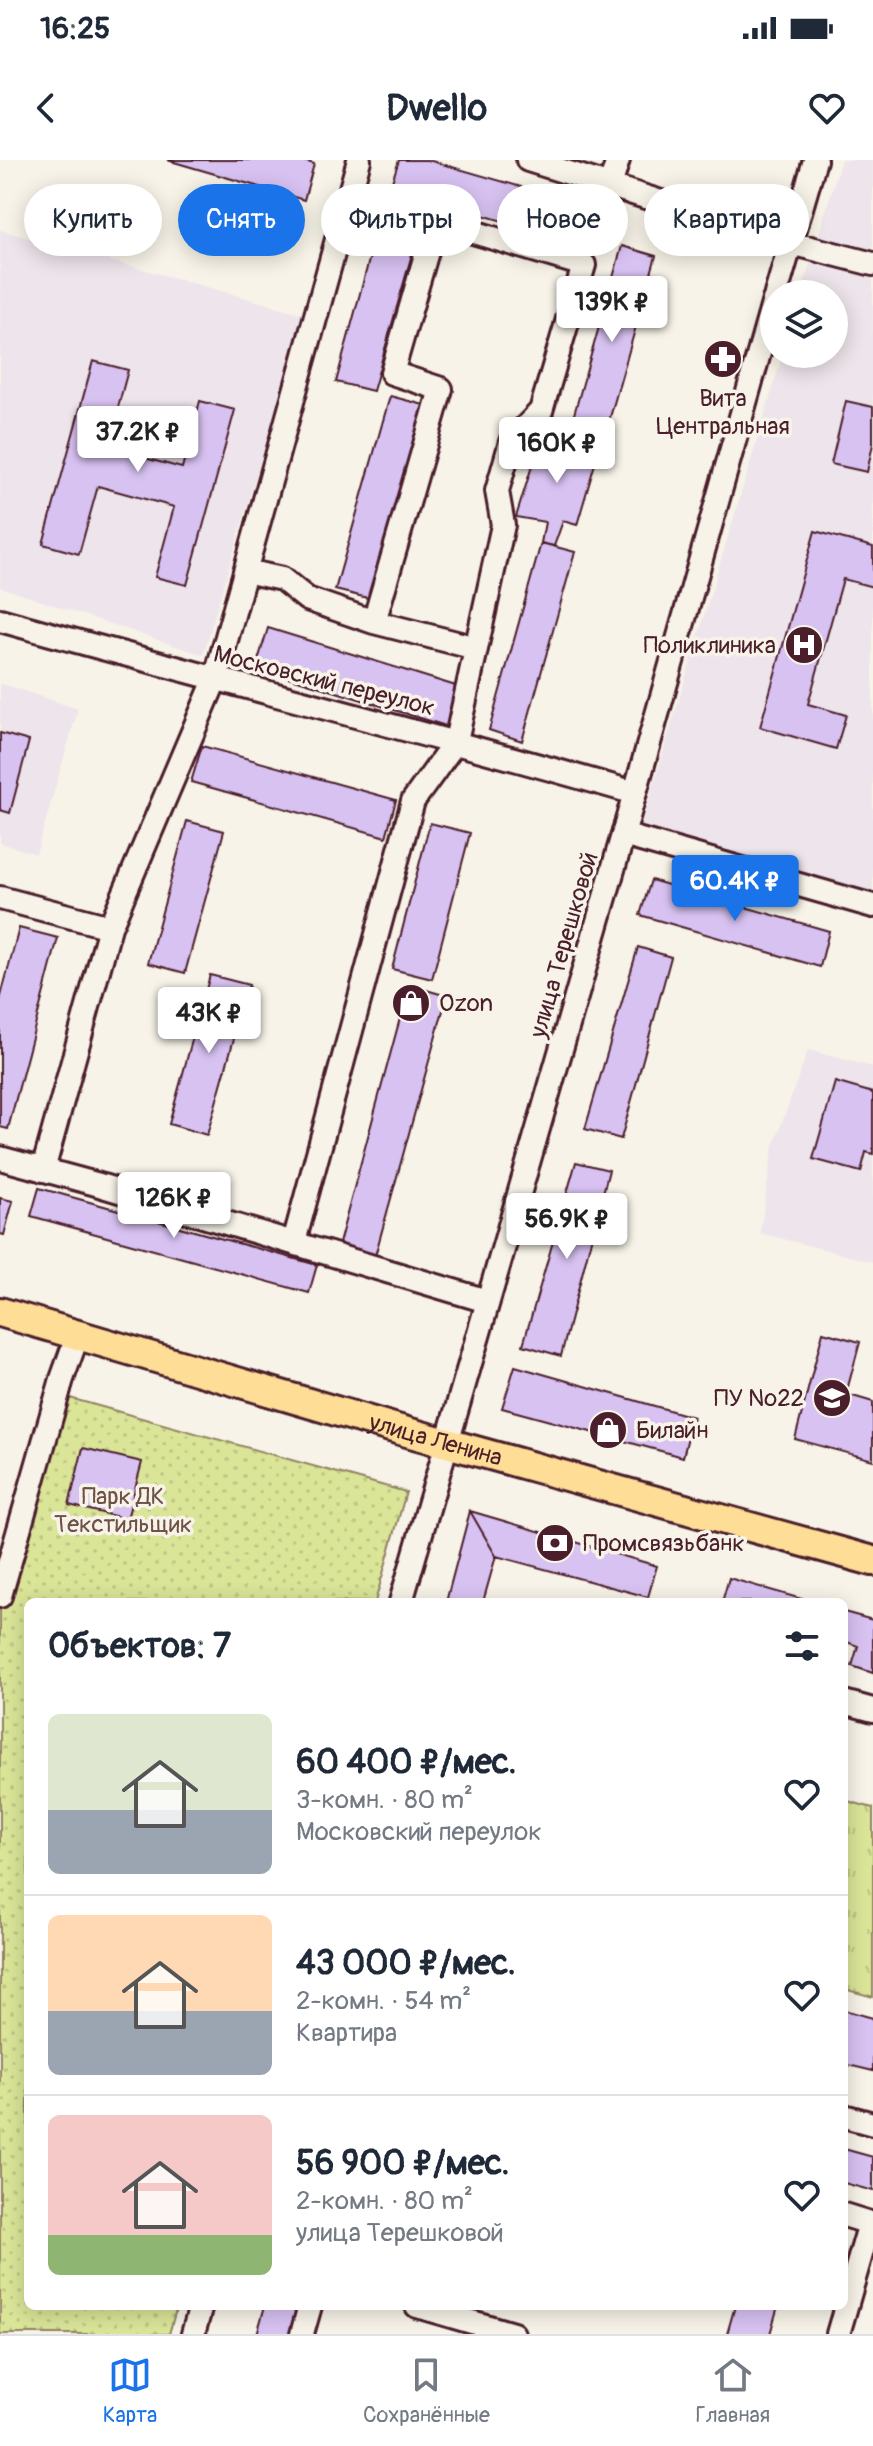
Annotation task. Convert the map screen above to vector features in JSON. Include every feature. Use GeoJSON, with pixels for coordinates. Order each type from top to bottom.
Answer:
{"type":"FeatureCollection","features":[{"type":"Feature","properties":{"kind":"main road","name":"улица Ленина"},"geometry":{"type":"LineString","coordinates":[[0,1312],[446,1442],[873,1561]]}},
{"type":"Feature","properties":{"kind":"street"},"geometry":{"type":"LineString","coordinates":[[352,184],[359,160]]}},
{"type":"Feature","properties":{"kind":"street"},"geometry":{"type":"LineString","coordinates":[[528,160],[604,184]]}},
{"type":"Feature","properties":{"kind":"street"},"geometry":{"type":"LineString","coordinates":[[611,184],[618,160]]}},
{"type":"Feature","properties":{"kind":"street"},"geometry":{"type":"LineString","coordinates":[[808,184],[815,160]]}},
{"type":"Feature","properties":{"kind":"street"},"geometry":{"type":"LineString","coordinates":[[294,1242],[413,801],[456,741],[503,525],[497,491],[511,442],[541,411],[584,265],[481,234]]}},
{"type":"Feature","properties":{"kind":"street"},"geometry":{"type":"LineString","coordinates":[[809,248],[873,264]]}},
{"type":"Feature","properties":{"kind":"street"},"geometry":{"type":"LineString","coordinates":[[43,1170],[110,927],[215,680],[332,256]]}},
{"type":"Feature","properties":{"kind":"street"},"geometry":{"type":"LineString","coordinates":[[374,622],[441,389],[392,373],[426,256]]}},
{"type":"Feature","properties":{"kind":"street"},"geometry":{"type":"LineString","coordinates":[[780,280],[787,256]]}},
{"type":"Feature","properties":{"kind":"street","name":"улица Терешковой"},"geometry":{"type":"LineString","coordinates":[[402,1598],[760,350]]}},
{"type":"Feature","properties":{"kind":"street"},"geometry":{"type":"LineString","coordinates":[[245,571],[282,579],[307,599],[374,622],[476,648]]}},
{"type":"Feature","properties":{"kind":"street","name":"Московский переулок"},"geometry":{"type":"LineString","coordinates":[[0,620],[215,680],[456,741],[635,793]]}},
{"type":"Feature","properties":{"kind":"street"},"geometry":{"type":"LineString","coordinates":[[623,835],[873,906]]}},
{"type":"Feature","properties":{"kind":"street"},"geometry":{"type":"LineString","coordinates":[[0,898],[110,927]]}},
{"type":"Feature","properties":{"kind":"street"},"geometry":{"type":"LineString","coordinates":[[0,1158],[487,1301]]}},
{"type":"Feature","properties":{"kind":"street"},"geometry":{"type":"LineString","coordinates":[[0,1596],[62,1379],[78,1334]]}},
{"type":"Feature","properties":{"kind":"street"},"geometry":{"type":"LineString","coordinates":[[848,1703],[873,1710]]}},
{"type":"Feature","properties":{"kind":"street"},"geometry":{"type":"LineString","coordinates":[[848,2117],[873,2124]]}},
{"type":"Feature","properties":{"kind":"street"},"geometry":{"type":"LineString","coordinates":[[848,2216],[872,2223],[848,2301]]}},
{"type":"Feature","properties":{"kind":"street"},"geometry":{"type":"LineString","coordinates":[[193,2334],[200,2310]]}},
{"type":"Feature","properties":{"kind":"street"},"geometry":{"type":"LineString","coordinates":[[302,2334],[309,2310]]}},
{"type":"Feature","properties":{"kind":"street"},"geometry":{"type":"LineString","coordinates":[[426,2310],[468,2328],[513,2334]]}},
{"type":"Feature","properties":{"kind":"street"},"geometry":{"type":"LineString","coordinates":[[838,2334],[845,2310]]}},
{"type":"Feature","properties":{"kind":"shaded area"},"geometry":{"type":"Polygon","coordinates":[[[841,160],[873,160],[873,892],[641,826],[779,368],[848,368],[848,280],[805,280],[841,160]]]}},
{"type":"Feature","properties":{"kind":"shaded area"},"geometry":{"type":"Polygon","coordinates":[[[0,230],[24,237],[24,256],[94,256],[304,314],[203,655],[0,587],[0,230]]]}},
{"type":"Feature","properties":{"kind":"shaded area"},"geometry":{"type":"Polygon","coordinates":[[[0,683],[78,709],[36,854],[0,843],[0,683]]]}},
{"type":"Feature","properties":{"kind":"shaded area"},"geometry":{"type":"Polygon","coordinates":[[[808,1050],[873,1067],[873,1262],[760,1233],[773,1148],[808,1050]]]}},
{"type":"Feature","properties":{"kind":"green space","name":"Парк ДК Текстильщик"},"geometry":{"type":"Polygon","coordinates":[[[59,1395],[406,1492],[376,1598],[24,1598],[24,2310],[176,2310],[169,2334],[0,2334],[0,1603],[59,1395]]]}},
{"type":"Feature","properties":{"kind":"green space"},"geometry":{"type":"Polygon","coordinates":[[[848,1801],[873,1808],[873,1997],[848,1990],[848,1801]]]}},
{"type":"Feature","properties":{"kind":"building"},"geometry":{"type":"Polygon","coordinates":[[[167,160],[301,160],[314,164],[305,196],[305,184],[249,184],[167,160]]]}},
{"type":"Feature","properties":{"kind":"building"},"geometry":{"type":"Polygon","coordinates":[[[399,160],[428,160],[511,184],[497,184],[497,219],[481,215],[481,184],[391,184],[399,160]]]}},
{"type":"Feature","properties":{"kind":"building"},"geometry":{"type":"Polygon","coordinates":[[[628,248],[644,252],[644,256],[656,256],[603,442],[569,432],[619,256],[628,256],[628,248]]]}},
{"type":"Feature","properties":{"kind":"building"},"geometry":{"type":"Polygon","coordinates":[[[370,256],[411,256],[373,391],[336,382],[370,256]]]}},
{"type":"Feature","properties":{"kind":"building"},"geometry":{"type":"Polygon","coordinates":[[[93,361],[128,370],[107,448],[182,468],[200,401],[235,410],[187,585],[155,577],[174,507],[98,486],[79,554],[43,544],[93,361]]]}},
{"type":"Feature","properties":{"kind":"building"},"geometry":{"type":"Polygon","coordinates":[[[390,396],[428,406],[372,599],[335,590],[390,396]]]}},
{"type":"Feature","properties":{"kind":"building"},"geometry":{"type":"Polygon","coordinates":[[[846,401],[873,407],[873,444],[867,472],[831,464],[846,401]]]}},
{"type":"Feature","properties":{"kind":"building"},"geometry":{"type":"Polygon","coordinates":[[[542,434],[599,450],[577,525],[563,521],[554,546],[541,543],[545,522],[516,517],[542,434]]]}},
{"type":"Feature","properties":{"kind":"building","name":"Поликлиника"},"geometry":{"type":"Polygon","coordinates":[[[815,531],[873,547],[873,587],[843,579],[808,704],[846,715],[836,749],[760,727],[815,531]]]}},
{"type":"Feature","properties":{"kind":"building"},"geometry":{"type":"Polygon","coordinates":[[[541,543],[575,552],[522,741],[489,730],[541,543]]]}},
{"type":"Feature","properties":{"kind":"building"},"geometry":{"type":"Polygon","coordinates":[[[268,628],[459,687],[446,726],[256,667],[268,628]]]}},
{"type":"Feature","properties":{"kind":"building"},"geometry":{"type":"Polygon","coordinates":[[[0,733],[29,741],[10,813],[0,810],[0,733]]]}},
{"type":"Feature","properties":{"kind":"building"},"geometry":{"type":"Polygon","coordinates":[[[202,746],[396,800],[386,837],[191,782],[202,746]]]}},
{"type":"Feature","properties":{"kind":"building"},"geometry":{"type":"Polygon","coordinates":[[[187,821],[224,831],[185,973],[148,963],[187,821]]]}},
{"type":"Feature","properties":{"kind":"building"},"geometry":{"type":"Polygon","coordinates":[[[430,823],[470,833],[432,979],[392,969],[430,823]]]}},
{"type":"Feature","properties":{"kind":"building"},"geometry":{"type":"Polygon","coordinates":[[[651,880],[829,931],[820,967],[640,915],[651,880]]]}},
{"type":"Feature","properties":{"kind":"building"},"geometry":{"type":"Polygon","coordinates":[[[19,928],[58,938],[8,1129],[0,1127],[0,1000],[19,928]]]}},
{"type":"Feature","properties":{"kind":"building"},"geometry":{"type":"Polygon","coordinates":[[[638,947],[671,957],[621,1139],[585,1129],[638,947]]]}},
{"type":"Feature","properties":{"kind":"building"},"geometry":{"type":"Polygon","coordinates":[[[210,975],[249,985],[207,1135],[169,1124],[210,975]]]}},
{"type":"Feature","properties":{"kind":"building"},"geometry":{"type":"Polygon","coordinates":[[[409,985],[447,996],[375,1256],[338,1247],[409,985]]]}},
{"type":"Feature","properties":{"kind":"building"},"geometry":{"type":"Polygon","coordinates":[[[835,1082],[873,1093],[873,1154],[866,1152],[861,1172],[813,1159],[835,1082]]]}},
{"type":"Feature","properties":{"kind":"building"},"geometry":{"type":"Polygon","coordinates":[[[576,1162],[609,1170],[561,1356],[523,1345],[576,1162]]]}},
{"type":"Feature","properties":{"kind":"building"},"geometry":{"type":"Polygon","coordinates":[[[39,1188],[317,1265],[309,1293],[31,1216],[39,1188]]]}},
{"type":"Feature","properties":{"kind":"building"},"geometry":{"type":"Polygon","coordinates":[[[0,1198],[13,1201],[4,1235],[0,1234],[0,1198]]]}},
{"type":"Feature","properties":{"kind":"building","name":"ПУ №22"},"geometry":{"type":"Polygon","coordinates":[[[823,1332],[860,1342],[846,1394],[873,1402],[873,1460],[795,1439],[823,1332]]]}},
{"type":"Feature","properties":{"kind":"building"},"geometry":{"type":"Polygon","coordinates":[[[515,1366],[693,1417],[683,1457],[502,1408],[515,1366]]]}},
{"type":"Feature","properties":{"kind":"building"},"geometry":{"type":"Polygon","coordinates":[[[83,1448],[142,1462],[127,1519],[69,1505],[83,1448]]]}},
{"type":"Feature","properties":{"kind":"building"},"geometry":{"type":"Polygon","coordinates":[[[470,1511],[657,1566],[648,1597],[496,1556],[470,1511]]]}},
{"type":"Feature","properties":{"kind":"building"},"geometry":{"type":"Polygon","coordinates":[[[470,1511],[496,1556],[484,1598],[447,1598],[470,1511]]]}},
{"type":"Feature","properties":{"kind":"building"},"geometry":{"type":"Polygon","coordinates":[[[729,1578],[798,1598],[723,1598],[729,1578]]]}},
{"type":"Feature","properties":{"kind":"building"},"geometry":{"type":"Polygon","coordinates":[[[848,1613],[873,1620],[873,1673],[852,1666],[858,1646],[848,1642],[848,1613]]]}},
{"type":"Feature","properties":{"kind":"building"},"geometry":{"type":"Polygon","coordinates":[[[848,2011],[873,2018],[873,2071],[848,2065],[848,2011]]]}},
{"type":"Feature","properties":{"kind":"building"},"geometry":{"type":"Polygon","coordinates":[[[848,2150],[873,2157],[873,2191],[848,2184],[848,2150]]]}},
{"type":"Feature","properties":{"kind":"building"},"geometry":{"type":"Polygon","coordinates":[[[264,2310],[302,2310],[295,2334],[257,2334],[264,2310]]]}},
{"type":"Feature","properties":{"kind":"building"},"geometry":{"type":"Polygon","coordinates":[[[734,2310],[777,2310],[770,2334],[727,2334],[734,2310]]]}},
{"type":"Feature","properties":{"kind":"place","name":"Вита Центральная"},"geometry":{"type":"Point","coordinates":[723,359]}},
{"type":"Feature","properties":{"kind":"place","name":"Поликлиника"},"geometry":{"type":"Point","coordinates":[804,645]}},
{"type":"Feature","properties":{"kind":"place","name":"Ozon"},"geometry":{"type":"Point","coordinates":[411,1003]}},
{"type":"Feature","properties":{"kind":"place","name":"ПУ №22"},"geometry":{"type":"Point","coordinates":[832,1398]}},
{"type":"Feature","properties":{"kind":"place","name":"Билайн"},"geometry":{"type":"Point","coordinates":[608,1430]}},
{"type":"Feature","properties":{"kind":"place","name":"Промсвязьбанк"},"geometry":{"type":"Point","coordinates":[555,1543]}}]}
